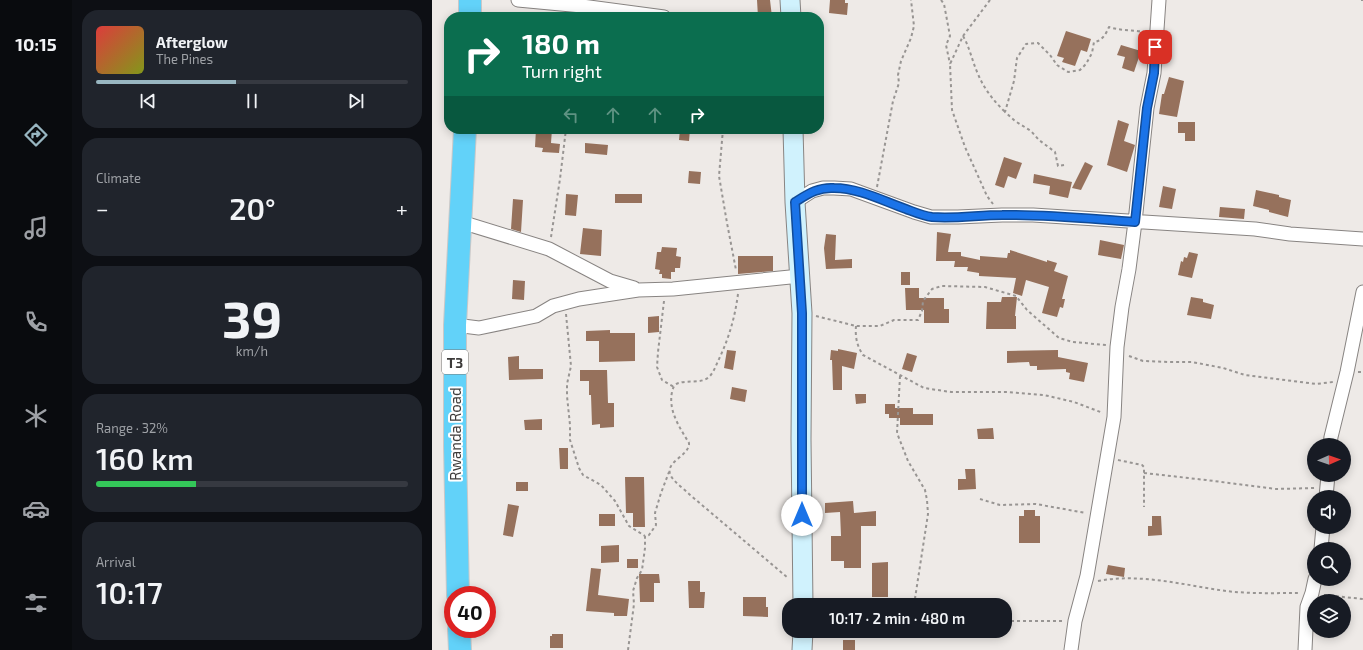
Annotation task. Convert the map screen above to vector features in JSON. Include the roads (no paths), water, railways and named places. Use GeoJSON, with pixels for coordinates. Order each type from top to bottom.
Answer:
{"type":"FeatureCollection","features":[{"type":"Feature","properties":{"kind":"highway"},"geometry":{"type":"LineString","coordinates":[[470,0],[470,12]]}},
{"type":"Feature","properties":{"kind":"highway","name":"Rwanda Road"},"geometry":{"type":"LineString","coordinates":[[458,586],[455,446],[455,326],[465,134]]}},
{"type":"Feature","properties":{"kind":"highway"},"geometry":{"type":"LineString","coordinates":[[459,638],[460,650]]}},
{"type":"Feature","properties":{"kind":"street"},"geometry":{"type":"LineString","coordinates":[[518,0],[627,12]]}},
{"type":"Feature","properties":{"kind":"street"},"geometry":{"type":"LineString","coordinates":[[790,0],[791,12]]}},
{"type":"Feature","properties":{"kind":"street"},"geometry":{"type":"LineString","coordinates":[[1071,650],[1075,621],[1085,584],[1114,417],[1117,351],[1135,222],[1147,108],[1154,73],[1159,0]]}},
{"type":"Feature","properties":{"kind":"street"},"geometry":{"type":"LineString","coordinates":[[793,134],[795,202],[802,313],[801,439],[803,598]]}},
{"type":"Feature","properties":{"kind":"street"},"geometry":{"type":"LineString","coordinates":[[795,202],[812,191],[823,188],[851,189],[931,217],[1033,215],[1255,229],[1290,234],[1363,239]]}},
{"type":"Feature","properties":{"kind":"street"},"geometry":{"type":"LineString","coordinates":[[461,222],[549,249],[610,281],[638,290]]}},
{"type":"Feature","properties":{"kind":"street"},"geometry":{"type":"LineString","coordinates":[[455,326],[479,328],[536,316],[553,306],[565,302],[638,290],[673,290],[739,284],[800,276]]}},
{"type":"Feature","properties":{"kind":"street"},"geometry":{"type":"LineString","coordinates":[[1331,438],[1363,292]]}},
{"type":"Feature","properties":{"kind":"street"},"geometry":{"type":"LineString","coordinates":[[1305,650],[1307,607],[1314,586]]}},
{"type":"Feature","properties":{"kind":"street"},"geometry":{"type":"LineString","coordinates":[[802,650],[803,638]]}}]}
